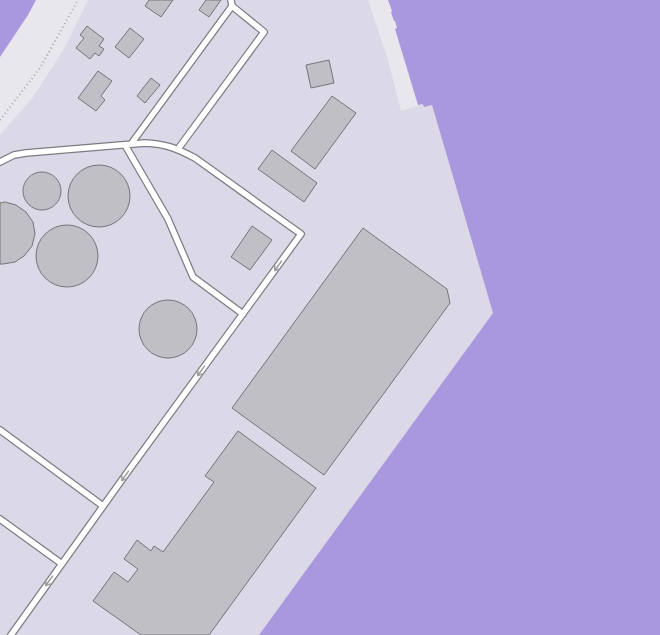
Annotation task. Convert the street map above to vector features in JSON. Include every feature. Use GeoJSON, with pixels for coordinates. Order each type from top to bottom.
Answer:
{"type":"FeatureCollection","features":[{"type":"Feature","properties":{"kind":"lane"},"geometry":{"type":"LineString","coordinates":[[128,144],[231,3],[264,32],[178,149]]}},
{"type":"Feature","properties":{"kind":"lane"},"geometry":{"type":"LineString","coordinates":[[0,162],[14,155],[26,153],[128,144],[159,143],[178,149],[195,158],[301,234],[11,635]]}},
{"type":"Feature","properties":{"kind":"lane"},"geometry":{"type":"LineString","coordinates":[[128,144],[168,219],[193,277],[243,314]]}},
{"type":"Feature","properties":{"kind":"lane"},"geometry":{"type":"LineString","coordinates":[[0,430],[103,506]]}},
{"type":"Feature","properties":{"kind":"lane"},"geometry":{"type":"LineString","coordinates":[[0,519],[62,564]]}},
{"type":"Feature","properties":{"kind":"path"},"geometry":{"type":"LineString","coordinates":[[0,120],[40,68],[78,0]]}},
{"type":"Feature","properties":{"kind":"shaded area"},"geometry":{"type":"Polygon","coordinates":[[[0,0],[36,0],[28,15],[0,57],[0,0]]]}},
{"type":"Feature","properties":{"kind":"shaded area"},"geometry":{"type":"Polygon","coordinates":[[[88,0],[368,0],[388,60],[401,111],[423,104],[432,105],[493,313],[259,635],[0,635],[0,135],[33,97],[64,49],[88,0]]]}},
{"type":"Feature","properties":{"kind":"shaded area"},"geometry":{"type":"Polygon","coordinates":[[[388,0],[660,0],[660,635],[259,635],[493,313],[432,105],[424,107],[423,104],[418,105],[395,29],[397,28],[388,0]]]}},
{"type":"Feature","properties":{"kind":"building"},"geometry":{"type":"Polygon","coordinates":[[[149,0],[173,0],[161,17],[145,6],[149,0]]]}},
{"type":"Feature","properties":{"kind":"building"},"geometry":{"type":"Polygon","coordinates":[[[206,0],[221,0],[209,17],[199,10],[206,0]]]}},
{"type":"Feature","properties":{"kind":"building"},"geometry":{"type":"Polygon","coordinates":[[[87,26],[104,39],[99,46],[104,49],[99,56],[95,53],[90,59],[76,48],[84,38],[80,35],[87,26]]]}},
{"type":"Feature","properties":{"kind":"building"},"geometry":{"type":"Polygon","coordinates":[[[130,28],[144,39],[129,58],[115,47],[130,28]]]}},
{"type":"Feature","properties":{"kind":"building"},"geometry":{"type":"Polygon","coordinates":[[[329,60],[334,83],[311,88],[306,65],[329,60]]]}},
{"type":"Feature","properties":{"kind":"building"},"geometry":{"type":"Polygon","coordinates":[[[98,71],[112,81],[101,96],[105,100],[96,111],[78,98],[98,71]]]}},
{"type":"Feature","properties":{"kind":"building"},"geometry":{"type":"Polygon","coordinates":[[[151,78],[160,85],[145,103],[137,96],[151,78]]]}},
{"type":"Feature","properties":{"kind":"building"},"geometry":{"type":"Polygon","coordinates":[[[332,96],[356,113],[315,169],[291,151],[332,96]]]}},
{"type":"Feature","properties":{"kind":"building"},"geometry":{"type":"Polygon","coordinates":[[[272,150],[317,183],[304,202],[258,169],[272,150]]]}},
{"type":"Feature","properties":{"kind":"building"},"geometry":{"type":"Polygon","coordinates":[[[99,165],[111,167],[121,174],[128,184],[130,196],[128,208],[121,218],[111,225],[99,227],[87,225],[77,218],[70,208],[68,196],[70,184],[77,174],[87,167],[99,165]]]}},
{"type":"Feature","properties":{"kind":"building"},"geometry":{"type":"Polygon","coordinates":[[[38,172],[46,172],[53,175],[58,180],[61,191],[58,202],[53,207],[46,210],[38,210],[31,207],[26,202],[23,195],[23,187],[26,180],[31,175],[38,172]]]}},
{"type":"Feature","properties":{"kind":"building"},"geometry":{"type":"Polygon","coordinates":[[[5,202],[16,205],[26,212],[33,222],[35,234],[32,246],[24,256],[15,262],[0,264],[0,203],[5,202]]]}},
{"type":"Feature","properties":{"kind":"building"},"geometry":{"type":"Polygon","coordinates":[[[67,225],[79,227],[89,234],[96,244],[98,256],[96,268],[89,278],[79,285],[67,287],[55,285],[45,278],[38,268],[36,256],[38,244],[45,234],[55,227],[67,225]]]}},
{"type":"Feature","properties":{"kind":"building"},"geometry":{"type":"Polygon","coordinates":[[[252,226],[272,240],[250,270],[231,257],[252,226]]]}},
{"type":"Feature","properties":{"kind":"building"},"geometry":{"type":"Polygon","coordinates":[[[363,228],[447,289],[450,303],[324,475],[232,408],[363,228]]]}},
{"type":"Feature","properties":{"kind":"building"},"geometry":{"type":"Polygon","coordinates":[[[168,300],[179,302],[192,313],[195,318],[197,329],[195,340],[184,353],[179,356],[168,358],[157,356],[144,345],[141,340],[139,329],[141,318],[152,305],[157,302],[168,300]]]}},
{"type":"Feature","properties":{"kind":"building"},"geometry":{"type":"Polygon","coordinates":[[[238,431],[316,488],[209,635],[141,635],[93,601],[114,572],[128,582],[138,569],[124,559],[137,540],[151,551],[154,546],[163,552],[214,482],[205,476],[238,431]]]}}]}
